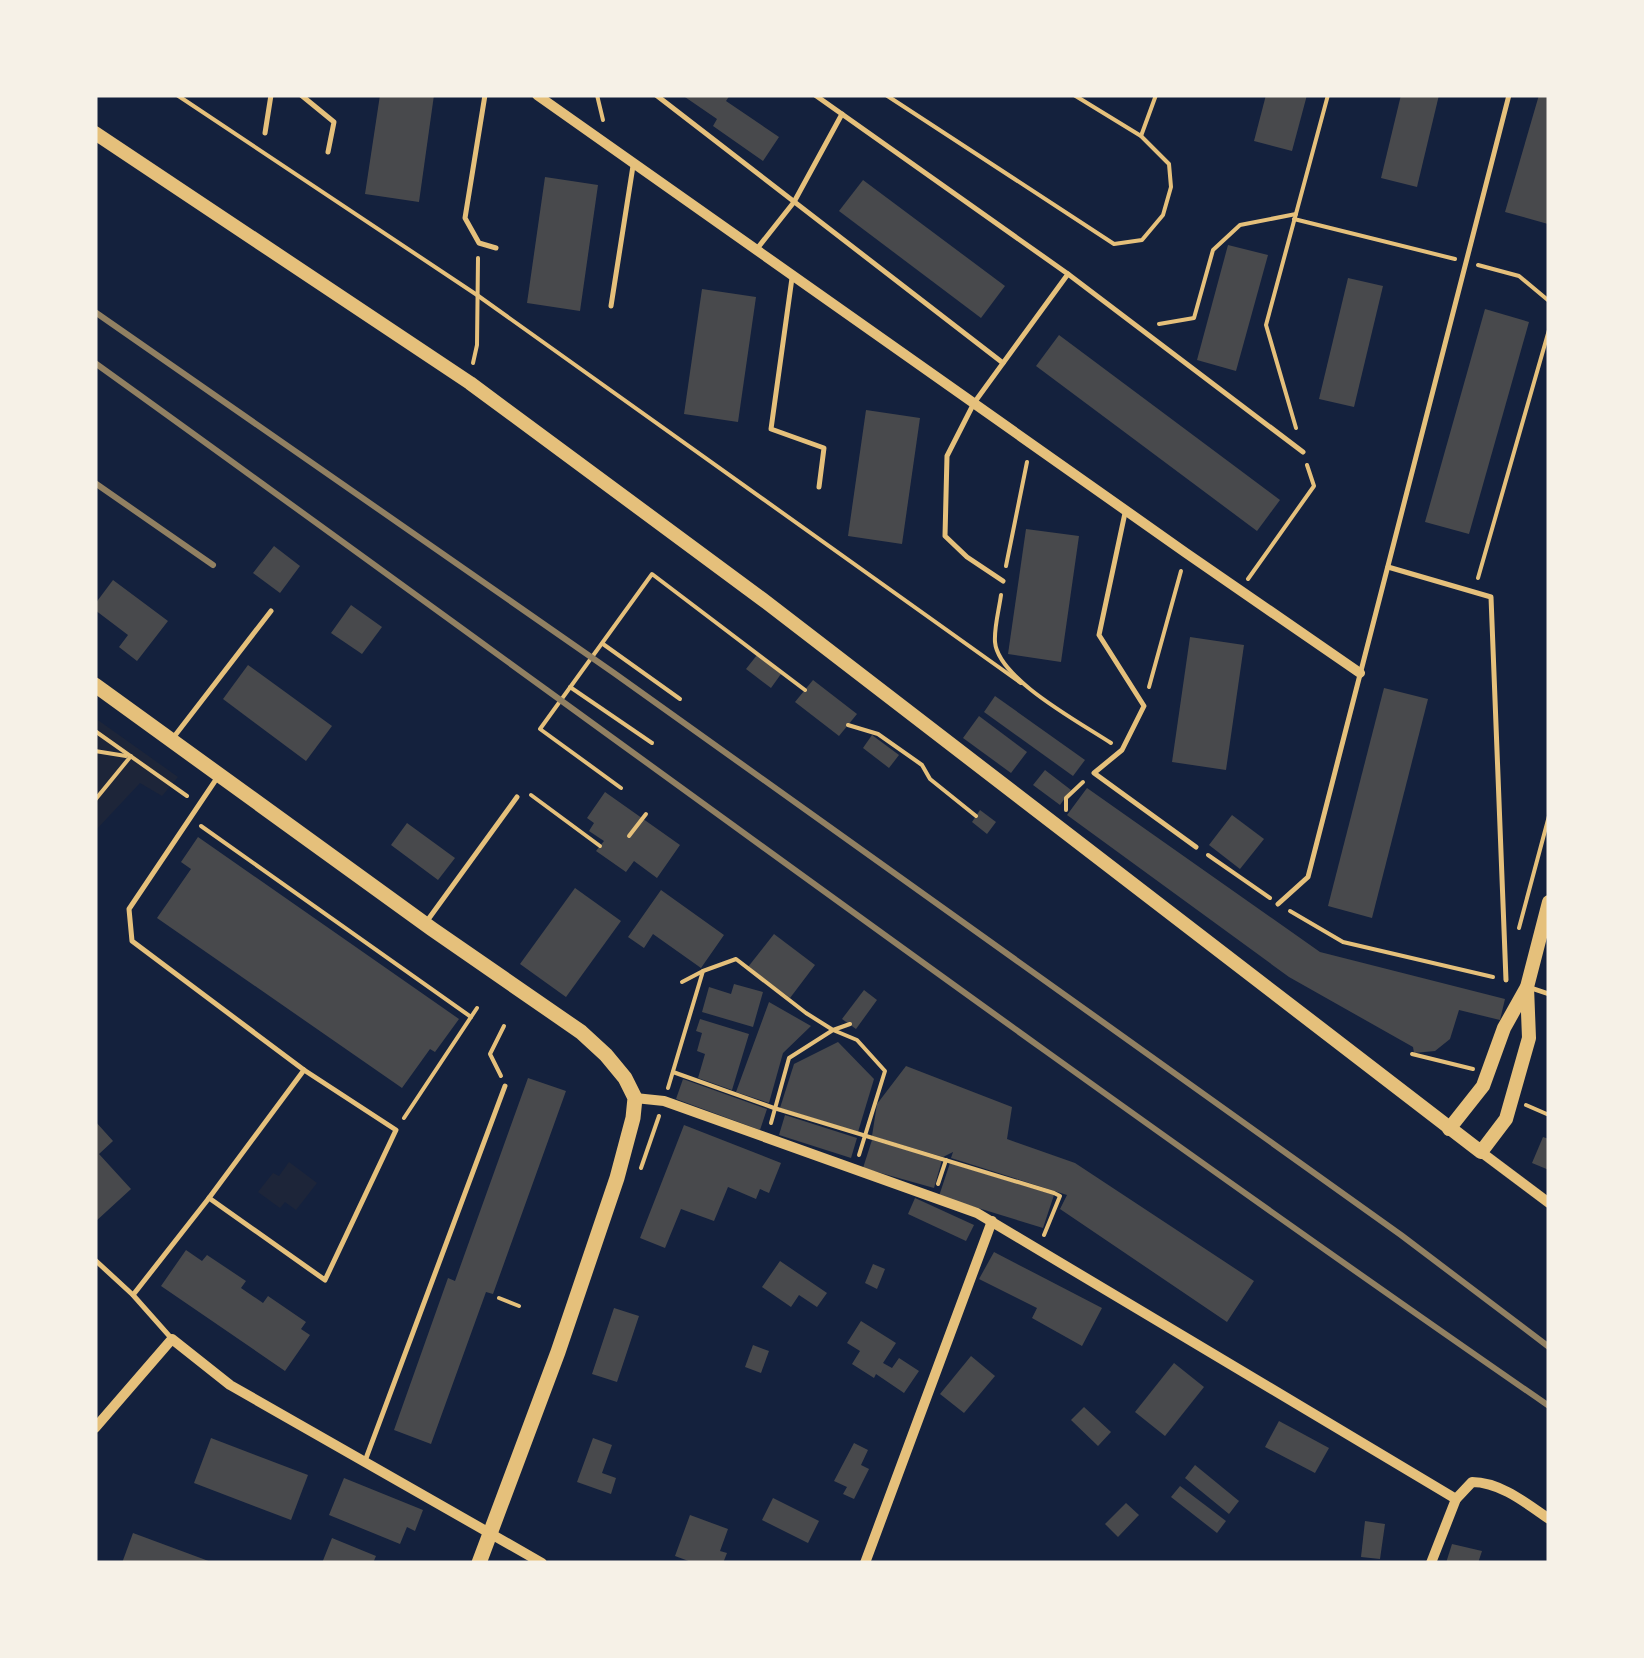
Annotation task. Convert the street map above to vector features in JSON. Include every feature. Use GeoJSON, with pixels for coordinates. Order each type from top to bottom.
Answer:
{"type":"FeatureCollection","features":[{"type":"Feature","properties":{"kind":"main road"},"geometry":{"type":"LineString","coordinates":[[95,685],[581,1032],[625,1078],[635,1098],[617,1178],[558,1352],[479,1563]]}},
{"type":"Feature","properties":{"kind":"street"},"geometry":{"type":"LineString","coordinates":[[538,95],[1360,673]]}},
{"type":"Feature","properties":{"kind":"street"},"geometry":{"type":"LineString","coordinates":[[95,133],[470,383],[762,599],[1549,1203]]}},
{"type":"Feature","properties":{"kind":"street"},"geometry":{"type":"LineString","coordinates":[[1449,1129],[1483,1086],[1504,1028],[1526,987],[1549,902]]}},
{"type":"Feature","properties":{"kind":"street"},"geometry":{"type":"LineString","coordinates":[[1481,1152],[1506,1119],[1528,1038],[1526,987]]}},
{"type":"Feature","properties":{"kind":"street"},"geometry":{"type":"LineString","coordinates":[[635,1098],[664,1101],[934,1196],[992,1221],[1456,1499]]}},
{"type":"Feature","properties":{"kind":"street"},"geometry":{"type":"LineString","coordinates":[[865,1563],[992,1221]]}},
{"type":"Feature","properties":{"kind":"street"},"geometry":{"type":"LineString","coordinates":[[95,1428],[172,1339],[230,1385],[542,1563]]}},
{"type":"Feature","properties":{"kind":"street"},"geometry":{"type":"LineString","coordinates":[[1430,1563],[1456,1499],[1472,1482],[1486,1482],[1549,1518]]}},
{"type":"Feature","properties":{"kind":"lane"},"geometry":{"type":"LineString","coordinates":[[266,133],[272,95]]}},
{"type":"Feature","properties":{"kind":"lane"},"geometry":{"type":"LineString","coordinates":[[301,95],[334,122],[328,152]]}},
{"type":"Feature","properties":{"kind":"lane"},"geometry":{"type":"LineString","coordinates":[[484,95],[464,218],[478,244],[496,248]]}},
{"type":"Feature","properties":{"kind":"lane"},"geometry":{"type":"LineString","coordinates":[[656,95],[1003,362]]}},
{"type":"Feature","properties":{"kind":"lane"},"geometry":{"type":"LineString","coordinates":[[815,95],[1068,274],[1303,452]]}},
{"type":"Feature","properties":{"kind":"lane"},"geometry":{"type":"LineString","coordinates":[[1278,904],[1308,877],[1509,95]]}},
{"type":"Feature","properties":{"kind":"lane"},"geometry":{"type":"LineString","coordinates":[[756,250],[794,202],[842,114]]}},
{"type":"Feature","properties":{"kind":"lane"},"geometry":{"type":"LineString","coordinates":[[611,306],[634,163]]}},
{"type":"Feature","properties":{"kind":"lane"},"geometry":{"type":"LineString","coordinates":[[1003,581],[966,557],[945,536],[947,456],[974,403],[1068,274]]}},
{"type":"Feature","properties":{"kind":"lane"},"geometry":{"type":"LineString","coordinates":[[792,275],[771,430],[824,448],[819,487]]}},
{"type":"Feature","properties":{"kind":"lane"},"geometry":{"type":"LineString","coordinates":[[1126,510],[1099,635],[1144,706],[1122,750],[1094,773],[1196,847]]}},
{"type":"Feature","properties":{"kind":"lane"},"geometry":{"type":"LineString","coordinates":[[1388,567],[1491,597],[1506,980]]}},
{"type":"Feature","properties":{"kind":"lane"},"geometry":{"type":"LineString","coordinates":[[171,740],[272,611]]}},
{"type":"Feature","properties":{"kind":"lane"},"geometry":{"type":"LineString","coordinates":[[209,1198],[325,1280],[396,1130],[304,1070],[132,941],[129,910],[219,775]]}},
{"type":"Feature","properties":{"kind":"lane"},"geometry":{"type":"LineString","coordinates":[[425,923],[517,798]]}},
{"type":"Feature","properties":{"kind":"lane"},"geometry":{"type":"LineString","coordinates":[[1526,987],[1549,994]]}},
{"type":"Feature","properties":{"kind":"lane"},"geometry":{"type":"LineString","coordinates":[[132,1294],[304,1070]]}},
{"type":"Feature","properties":{"kind":"lane"},"geometry":{"type":"LineString","coordinates":[[365,1461],[505,1086]]}},
{"type":"Feature","properties":{"kind":"lane"},"geometry":{"type":"LineString","coordinates":[[95,1260],[172,1339]]}},
{"type":"Feature","properties":{"kind":"path"},"geometry":{"type":"LineString","coordinates":[[176,95],[478,295],[1021,684],[1122,750]]}},
{"type":"Feature","properties":{"kind":"path"},"geometry":{"type":"LineString","coordinates":[[886,95],[1114,244],[1142,240],[1163,215],[1171,187],[1169,164],[1141,136],[1074,95]]}},
{"type":"Feature","properties":{"kind":"path"},"geometry":{"type":"LineString","coordinates":[[1141,136],[1156,95]]}},
{"type":"Feature","properties":{"kind":"path"},"geometry":{"type":"LineString","coordinates":[[1240,590],[1314,486],[1266,325],[1328,95]]}},
{"type":"Feature","properties":{"kind":"path"},"geometry":{"type":"LineString","coordinates":[[1139,328],[1194,318],[1213,250],[1240,224],[1295,217],[1519,276],[1549,300]]}},
{"type":"Feature","properties":{"kind":"path"},"geometry":{"type":"LineString","coordinates":[[470,383],[476,344],[478,244]]}},
{"type":"Feature","properties":{"kind":"path"},"geometry":{"type":"LineString","coordinates":[[1474,592],[1549,330]]}},
{"type":"Feature","properties":{"kind":"path"},"geometry":{"type":"LineString","coordinates":[[1021,684],[1000,660],[995,642],[1030,443]]}},
{"type":"Feature","properties":{"kind":"path"},"geometry":{"type":"LineString","coordinates":[[1144,706],[1186,553]]}},
{"type":"Feature","properties":{"kind":"path"},"geometry":{"type":"LineString","coordinates":[[621,788],[540,728],[652,574],[805,690]]}},
{"type":"Feature","properties":{"kind":"path"},"geometry":{"type":"LineString","coordinates":[[601,643],[680,698]]}},
{"type":"Feature","properties":{"kind":"path"},"geometry":{"type":"LineString","coordinates":[[570,686],[652,743]]}},
{"type":"Feature","properties":{"kind":"path"},"geometry":{"type":"LineString","coordinates":[[848,725],[878,734],[922,765],[930,779],[976,816]]}},
{"type":"Feature","properties":{"kind":"path"},"geometry":{"type":"LineString","coordinates":[[95,731],[199,804]]}},
{"type":"Feature","properties":{"kind":"path"},"geometry":{"type":"LineString","coordinates":[[95,751],[131,756]]}},
{"type":"Feature","properties":{"kind":"path"},"geometry":{"type":"LineString","coordinates":[[95,800],[131,756]]}},
{"type":"Feature","properties":{"kind":"path"},"geometry":{"type":"LineString","coordinates":[[1066,815],[1066,798],[1094,773]]}},
{"type":"Feature","properties":{"kind":"path"},"geometry":{"type":"LineString","coordinates":[[517,798],[523,790],[600,846]]}},
{"type":"Feature","properties":{"kind":"path"},"geometry":{"type":"LineString","coordinates":[[629,836],[646,814]]}},
{"type":"Feature","properties":{"kind":"path"},"geometry":{"type":"LineString","coordinates":[[190,818],[471,1017]]}},
{"type":"Feature","properties":{"kind":"path"},"geometry":{"type":"LineString","coordinates":[[1196,847],[1278,904],[1343,942],[1506,980]]}},
{"type":"Feature","properties":{"kind":"path"},"geometry":{"type":"LineString","coordinates":[[682,982],[736,959],[806,1013],[857,1040],[885,1072],[865,1136]]}},
{"type":"Feature","properties":{"kind":"path"},"geometry":{"type":"LineString","coordinates":[[664,1101],[703,970]]}},
{"type":"Feature","properties":{"kind":"path"},"geometry":{"type":"LineString","coordinates":[[396,1130],[477,1008]]}},
{"type":"Feature","properties":{"kind":"path"},"geometry":{"type":"LineString","coordinates":[[768,1138],[789,1058],[833,1030],[850,1024]]}},
{"type":"Feature","properties":{"kind":"path"},"geometry":{"type":"LineString","coordinates":[[504,1026],[490,1054],[505,1086]]}},
{"type":"Feature","properties":{"kind":"path"},"geometry":{"type":"LineString","coordinates":[[673,1072],[774,1108],[1060,1196],[1038,1248]]}},
{"type":"Feature","properties":{"kind":"path"},"geometry":{"type":"LineString","coordinates":[[934,1196],[946,1160]]}},
{"type":"Feature","properties":{"kind":"path"},"geometry":{"type":"LineString","coordinates":[[498,1298],[519,1306]]}},
{"type":"Feature","properties":{"kind":"shaded area"},"geometry":{"type":"Polygon","coordinates":[[[95,718],[178,777],[162,796],[140,783],[95,831],[95,718]]]}},
{"type":"Feature","properties":{"kind":"shaded area"},"geometry":{"type":"Polygon","coordinates":[[[289,1162],[317,1183],[296,1210],[285,1202],[280,1208],[258,1192],[273,1173],[279,1176],[289,1162]]]}},
{"type":"Feature","properties":{"kind":"building"},"geometry":{"type":"Polygon","coordinates":[[[380,95],[434,95],[419,202],[365,194],[380,95]]]}},
{"type":"Feature","properties":{"kind":"building"},"geometry":{"type":"Polygon","coordinates":[[[682,95],[730,95],[726,101],[779,137],[763,161],[713,126],[717,119],[682,95]]]}},
{"type":"Feature","properties":{"kind":"building"},"geometry":{"type":"Polygon","coordinates":[[[1266,95],[1307,95],[1292,151],[1254,141],[1266,95]]]}},
{"type":"Feature","properties":{"kind":"building"},"geometry":{"type":"Polygon","coordinates":[[[1401,95],[1439,95],[1417,187],[1381,178],[1401,95]]]}},
{"type":"Feature","properties":{"kind":"building"},"geometry":{"type":"Polygon","coordinates":[[[1539,95],[1549,95],[1548,224],[1505,212],[1539,95]]]}},
{"type":"Feature","properties":{"kind":"building"},"geometry":{"type":"Polygon","coordinates":[[[545,177],[598,185],[580,311],[527,303],[545,177]]]}},
{"type":"Feature","properties":{"kind":"building"},"geometry":{"type":"Polygon","coordinates":[[[863,180],[1005,286],[981,318],[839,211],[863,180]]]}},
{"type":"Feature","properties":{"kind":"building"},"geometry":{"type":"Polygon","coordinates":[[[1228,245],[1268,255],[1236,371],[1197,360],[1228,245]]]}},
{"type":"Feature","properties":{"kind":"building"},"geometry":{"type":"Polygon","coordinates":[[[1348,278],[1383,286],[1354,407],[1319,399],[1348,278]]]}},
{"type":"Feature","properties":{"kind":"building"},"geometry":{"type":"Polygon","coordinates":[[[702,289],[756,297],[738,422],[684,414],[702,289]]]}},
{"type":"Feature","properties":{"kind":"building"},"geometry":{"type":"Polygon","coordinates":[[[1485,309],[1529,322],[1469,534],[1425,522],[1485,309]]]}},
{"type":"Feature","properties":{"kind":"building"},"geometry":{"type":"Polygon","coordinates":[[[1059,335],[1280,500],[1257,531],[1036,366],[1059,335]]]}},
{"type":"Feature","properties":{"kind":"building"},"geometry":{"type":"Polygon","coordinates":[[[866,410],[920,418],[902,544],[848,536],[866,410]]]}},
{"type":"Feature","properties":{"kind":"building"},"geometry":{"type":"Polygon","coordinates":[[[1026,529],[1079,536],[1061,662],[1008,654],[1026,529]]]}},
{"type":"Feature","properties":{"kind":"building"},"geometry":{"type":"Polygon","coordinates":[[[274,546],[300,566],[280,593],[253,573],[274,546]]]}},
{"type":"Feature","properties":{"kind":"building"},"geometry":{"type":"Polygon","coordinates":[[[113,580],[168,621],[137,661],[119,647],[128,635],[95,610],[95,604],[113,580]]]}},
{"type":"Feature","properties":{"kind":"building"},"geometry":{"type":"Polygon","coordinates":[[[351,605],[382,627],[362,654],[331,633],[351,605]]]}},
{"type":"Feature","properties":{"kind":"building"},"geometry":{"type":"Polygon","coordinates":[[[1190,637],[1244,645],[1226,770],[1172,762],[1190,637]]]}},
{"type":"Feature","properties":{"kind":"building"},"geometry":{"type":"Polygon","coordinates":[[[757,655],[781,674],[771,688],[746,669],[757,655]]]}},
{"type":"Feature","properties":{"kind":"building"},"geometry":{"type":"Polygon","coordinates":[[[248,665],[332,726],[306,761],[223,699],[248,665]]]}},
{"type":"Feature","properties":{"kind":"building"},"geometry":{"type":"Polygon","coordinates":[[[813,680],[857,714],[839,736],[795,702],[813,680]]]}},
{"type":"Feature","properties":{"kind":"building"},"geometry":{"type":"Polygon","coordinates":[[[1384,688],[1428,699],[1372,918],[1328,906],[1384,688]]]}},
{"type":"Feature","properties":{"kind":"building"},"geometry":{"type":"Polygon","coordinates":[[[995,696],[1085,760],[1073,776],[984,712],[995,696]]]}},
{"type":"Feature","properties":{"kind":"building"},"geometry":{"type":"Polygon","coordinates":[[[979,716],[1027,752],[1011,773],[963,738],[979,716]]]}},
{"type":"Feature","properties":{"kind":"building"},"geometry":{"type":"Polygon","coordinates":[[[872,735],[899,755],[889,768],[863,748],[872,735]]]}},
{"type":"Feature","properties":{"kind":"building"},"geometry":{"type":"Polygon","coordinates":[[[1045,770],[1071,790],[1060,805],[1033,785],[1045,770]]]}},
{"type":"Feature","properties":{"kind":"building"},"geometry":{"type":"Polygon","coordinates":[[[1087,788],[1320,952],[1505,999],[1500,1020],[1459,1010],[1450,1039],[1435,1051],[1414,1053],[1413,1047],[1289,977],[1067,815],[1087,788]]]}},
{"type":"Feature","properties":{"kind":"building"},"geometry":{"type":"Polygon","coordinates":[[[605,792],[680,845],[657,878],[634,861],[626,872],[596,851],[604,841],[589,831],[594,823],[587,818],[605,792]]]}},
{"type":"Feature","properties":{"kind":"building"},"geometry":{"type":"Polygon","coordinates":[[[980,810],[996,822],[987,834],[972,822],[980,810]]]}},
{"type":"Feature","properties":{"kind":"building"},"geometry":{"type":"Polygon","coordinates":[[[1232,815],[1264,839],[1240,869],[1209,845],[1232,815]]]}},
{"type":"Feature","properties":{"kind":"building"},"geometry":{"type":"Polygon","coordinates":[[[407,823],[455,858],[438,880],[391,845],[407,823]]]}},
{"type":"Feature","properties":{"kind":"building"},"geometry":{"type":"Polygon","coordinates":[[[198,837],[459,1019],[435,1052],[430,1049],[402,1088],[157,918],[191,869],[181,862],[198,837]]]}},
{"type":"Feature","properties":{"kind":"building"},"geometry":{"type":"Polygon","coordinates":[[[575,888],[621,921],[566,997],[520,964],[575,888]]]}},
{"type":"Feature","properties":{"kind":"building"},"geometry":{"type":"Polygon","coordinates":[[[661,890],[724,935],[701,968],[653,934],[644,948],[628,937],[661,890]]]}},
{"type":"Feature","properties":{"kind":"building"},"geometry":{"type":"Polygon","coordinates":[[[774,934],[815,965],[790,998],[748,967],[774,934]]]}},
{"type":"Feature","properties":{"kind":"building"},"geometry":{"type":"Polygon","coordinates":[[[734,984],[763,992],[753,1027],[702,1012],[709,987],[731,994],[734,984]]]}},
{"type":"Feature","properties":{"kind":"building"},"geometry":{"type":"Polygon","coordinates":[[[864,990],[877,1000],[856,1029],[842,1019],[864,990]]]}},
{"type":"Feature","properties":{"kind":"building"},"geometry":{"type":"Polygon","coordinates":[[[769,1002],[811,1026],[783,1053],[769,1103],[736,1092],[769,1002]]]}},
{"type":"Feature","properties":{"kind":"building"},"geometry":{"type":"Polygon","coordinates":[[[700,1019],[749,1034],[732,1090],[698,1078],[705,1054],[697,1051],[702,1033],[696,1031],[700,1019]]]}},
{"type":"Feature","properties":{"kind":"building"},"geometry":{"type":"Polygon","coordinates":[[[838,1042],[874,1079],[858,1132],[780,1108],[794,1064],[838,1042]]]}},
{"type":"Feature","properties":{"kind":"building"},"geometry":{"type":"Polygon","coordinates":[[[906,1066],[1012,1107],[1007,1139],[1075,1163],[1254,1281],[1227,1322],[1060,1209],[1067,1195],[951,1158],[953,1152],[943,1157],[872,1136],[877,1104],[906,1066]]]}},
{"type":"Feature","properties":{"kind":"building"},"geometry":{"type":"Polygon","coordinates":[[[528,1078],[566,1091],[493,1294],[486,1292],[431,1444],[394,1430],[448,1278],[455,1281],[528,1078]]]}},
{"type":"Feature","properties":{"kind":"building"},"geometry":{"type":"Polygon","coordinates":[[[683,1079],[767,1109],[760,1130],[676,1099],[683,1079]]]}},
{"type":"Feature","properties":{"kind":"building"},"geometry":{"type":"Polygon","coordinates":[[[785,1115],[857,1138],[851,1158],[779,1135],[785,1115]]]}},
{"type":"Feature","properties":{"kind":"building"},"geometry":{"type":"Polygon","coordinates":[[[95,1121],[113,1141],[99,1154],[131,1189],[95,1222],[95,1121]]]}},
{"type":"Feature","properties":{"kind":"building"},"geometry":{"type":"Polygon","coordinates":[[[684,1125],[781,1163],[769,1193],[760,1189],[756,1199],[728,1187],[714,1221],[681,1209],[665,1248],[640,1238],[684,1125]]]}},
{"type":"Feature","properties":{"kind":"building"},"geometry":{"type":"Polygon","coordinates":[[[1543,1137],[1549,1139],[1549,1170],[1532,1163],[1543,1137]]]}},
{"type":"Feature","properties":{"kind":"building"},"geometry":{"type":"Polygon","coordinates":[[[872,1140],[942,1160],[934,1188],[863,1168],[872,1140]]]}},
{"type":"Feature","properties":{"kind":"building"},"geometry":{"type":"Polygon","coordinates":[[[950,1163],[1054,1195],[1043,1228],[939,1196],[950,1163]]]}},
{"type":"Feature","properties":{"kind":"building"},"geometry":{"type":"Polygon","coordinates":[[[915,1198],[974,1225],[966,1241],[908,1214],[915,1198]]]}},
{"type":"Feature","properties":{"kind":"building"},"geometry":{"type":"Polygon","coordinates":[[[186,1250],[202,1261],[207,1255],[246,1281],[241,1288],[263,1303],[268,1296],[306,1322],[301,1329],[310,1335],[285,1371],[161,1286],[186,1250]]]}},
{"type":"Feature","properties":{"kind":"building"},"geometry":{"type":"Polygon","coordinates":[[[994,1252],[1102,1308],[1082,1346],[1032,1318],[1037,1308],[979,1279],[994,1252]]]}},
{"type":"Feature","properties":{"kind":"building"},"geometry":{"type":"Polygon","coordinates":[[[780,1261],[827,1293],[817,1307],[799,1295],[791,1307],[762,1287],[780,1261]]]}},
{"type":"Feature","properties":{"kind":"building"},"geometry":{"type":"Polygon","coordinates":[[[873,1264],[885,1269],[877,1289],[865,1283],[873,1264]]]}},
{"type":"Feature","properties":{"kind":"building"},"geometry":{"type":"Polygon","coordinates":[[[614,1308],[639,1316],[617,1382],[592,1374],[614,1308]]]}},
{"type":"Feature","properties":{"kind":"building"},"geometry":{"type":"Polygon","coordinates":[[[861,1321],[896,1343],[883,1363],[892,1368],[899,1358],[919,1371],[904,1393],[852,1364],[860,1351],[847,1343],[861,1321]]]}},
{"type":"Feature","properties":{"kind":"building"},"geometry":{"type":"Polygon","coordinates":[[[753,1345],[769,1351],[761,1373],[745,1367],[753,1345]]]}},
{"type":"Feature","properties":{"kind":"building"},"geometry":{"type":"Polygon","coordinates":[[[971,1356],[995,1376],[964,1413],[940,1394],[971,1356]]]}},
{"type":"Feature","properties":{"kind":"building"},"geometry":{"type":"Polygon","coordinates":[[[1174,1363],[1204,1387],[1165,1436],[1135,1412],[1174,1363]]]}},
{"type":"Feature","properties":{"kind":"building"},"geometry":{"type":"Polygon","coordinates":[[[1084,1407],[1111,1432],[1098,1446],[1071,1420],[1084,1407]]]}},
{"type":"Feature","properties":{"kind":"building"},"geometry":{"type":"Polygon","coordinates":[[[1279,1421],[1329,1448],[1315,1473],[1265,1447],[1279,1421]]]}},
{"type":"Feature","properties":{"kind":"building"},"geometry":{"type":"Polygon","coordinates":[[[211,1438],[308,1475],[291,1520],[194,1483],[211,1438]]]}},
{"type":"Feature","properties":{"kind":"building"},"geometry":{"type":"Polygon","coordinates":[[[593,1438],[612,1445],[602,1473],[616,1478],[611,1494],[577,1482],[593,1438]]]}},
{"type":"Feature","properties":{"kind":"building"},"geometry":{"type":"Polygon","coordinates":[[[854,1443],[868,1450],[861,1465],[869,1469],[854,1499],[843,1494],[847,1487],[834,1481],[854,1443]]]}},
{"type":"Feature","properties":{"kind":"building"},"geometry":{"type":"Polygon","coordinates":[[[1195,1465],[1239,1501],[1229,1514],[1185,1478],[1195,1465]]]}},
{"type":"Feature","properties":{"kind":"building"},"geometry":{"type":"Polygon","coordinates":[[[344,1478],[423,1510],[415,1531],[407,1527],[400,1544],[329,1515],[344,1478]]]}},
{"type":"Feature","properties":{"kind":"building"},"geometry":{"type":"Polygon","coordinates":[[[1180,1486],[1226,1521],[1217,1533],[1171,1497],[1180,1486]]]}},
{"type":"Feature","properties":{"kind":"building"},"geometry":{"type":"Polygon","coordinates":[[[773,1498],[819,1521],[808,1543],[762,1520],[773,1498]]]}},
{"type":"Feature","properties":{"kind":"building"},"geometry":{"type":"Polygon","coordinates":[[[1126,1503],[1139,1515],[1118,1537],[1105,1524],[1126,1503]]]}},
{"type":"Feature","properties":{"kind":"building"},"geometry":{"type":"Polygon","coordinates":[[[690,1515],[728,1529],[720,1551],[727,1553],[723,1563],[694,1563],[675,1556],[690,1515]]]}},
{"type":"Feature","properties":{"kind":"building"},"geometry":{"type":"Polygon","coordinates":[[[1365,1521],[1385,1524],[1380,1559],[1361,1557],[1365,1521]]]}},
{"type":"Feature","properties":{"kind":"building"},"geometry":{"type":"Polygon","coordinates":[[[133,1533],[214,1563],[122,1563],[133,1533]]]}},
{"type":"Feature","properties":{"kind":"building"},"geometry":{"type":"Polygon","coordinates":[[[332,1538],[376,1556],[373,1563],[322,1563],[332,1538]]]}},
{"type":"Feature","properties":{"kind":"building"},"geometry":{"type":"Polygon","coordinates":[[[1452,1544],[1482,1551],[1478,1563],[1446,1563],[1452,1544]]]}},
{"type":"Feature","properties":{"kind":"railway"},"geometry":{"type":"LineString","coordinates":[[95,312],[614,673],[1401,1235],[1549,1347]]}},
{"type":"Feature","properties":{"kind":"railway"},"geometry":{"type":"LineString","coordinates":[[95,363],[1001,1019],[1549,1406]]}},
{"type":"Feature","properties":{"kind":"railway"},"geometry":{"type":"LineString","coordinates":[[95,483],[213,565]]}}]}
